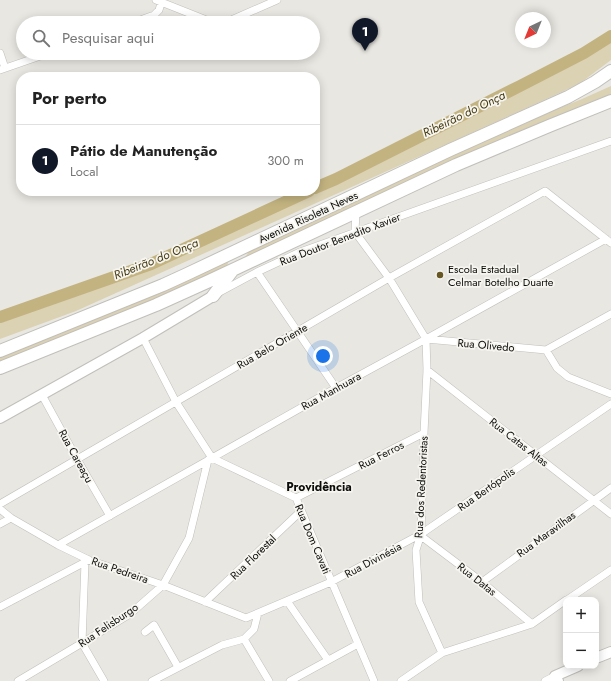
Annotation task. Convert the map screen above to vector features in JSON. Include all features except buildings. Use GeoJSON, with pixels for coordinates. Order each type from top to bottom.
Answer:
{"type":"FeatureCollection","features":[{"type":"Feature","properties":{"kind":"highway","name":"Avenida Risoleta Neves"},"geometry":{"type":"LineString","coordinates":[[0,351],[163,285],[450,150],[568,97],[611,71]]}},
{"type":"Feature","properties":{"kind":"highway"},"geometry":{"type":"LineString","coordinates":[[568,97],[611,81]]}},
{"type":"Feature","properties":{"kind":"highway","name":"Avenida Risoleta Neves"},"geometry":{"type":"LineString","coordinates":[[0,368],[156,305],[456,165],[611,101]]}},
{"type":"Feature","properties":{"kind":"highway"},"geometry":{"type":"LineString","coordinates":[[213,296],[233,270]]}},
{"type":"Feature","properties":{"kind":"street"},"geometry":{"type":"LineString","coordinates":[[241,16],[277,0]]}},
{"type":"Feature","properties":{"kind":"street"},"geometry":{"type":"LineString","coordinates":[[151,16],[159,10],[160,1],[197,16]]}},
{"type":"Feature","properties":{"kind":"street"},"geometry":{"type":"LineString","coordinates":[[0,53],[2,69],[28,60]]}},
{"type":"Feature","properties":{"kind":"street","name":"Rua Doutor Benedito Xavier"},"geometry":{"type":"LineString","coordinates":[[0,418],[143,338],[213,296],[257,272],[300,252],[611,141]]}},
{"type":"Feature","properties":{"kind":"street","name":"Rua Belo Oriente"},"geometry":{"type":"LineString","coordinates":[[0,504],[389,278],[546,191],[608,241]]}},
{"type":"Feature","properties":{"kind":"street"},"geometry":{"type":"LineString","coordinates":[[356,212],[354,232],[389,278],[426,339]]}},
{"type":"Feature","properties":{"kind":"street","name":"Rua Manhuara"},"geometry":{"type":"LineString","coordinates":[[58,545],[336,388],[608,241]]}},
{"type":"Feature","properties":{"kind":"street"},"geometry":{"type":"LineString","coordinates":[[257,272],[336,388]]}},
{"type":"Feature","properties":{"kind":"street"},"geometry":{"type":"LineString","coordinates":[[611,314],[546,350],[557,368],[568,377],[611,394]]}},
{"type":"Feature","properties":{"kind":"street"},"geometry":{"type":"LineString","coordinates":[[143,338],[176,402],[210,459]]}},
{"type":"Feature","properties":{"kind":"street","name":"Rua Olivedo"},"geometry":{"type":"LineString","coordinates":[[426,339],[546,350]]}},
{"type":"Feature","properties":{"kind":"street","name":"Rua dos Redentoristas"},"geometry":{"type":"LineString","coordinates":[[426,339],[427,370],[421,535],[416,550],[419,602],[442,653]]}},
{"type":"Feature","properties":{"kind":"street","name":"Rua Catas Altas"},"geometry":{"type":"LineString","coordinates":[[427,370],[611,514]]}},
{"type":"Feature","properties":{"kind":"street","name":"Rua Careaçu"},"geometry":{"type":"LineString","coordinates":[[42,395],[110,516]]}},
{"type":"Feature","properties":{"kind":"street","name":"Rua Bertópolis"},"geometry":{"type":"LineString","coordinates":[[421,535],[611,404]]}},
{"type":"Feature","properties":{"kind":"street","name":"Rua Ferros"},"geometry":{"type":"LineString","coordinates":[[296,498],[424,433]]}},
{"type":"Feature","properties":{"kind":"street","name":"Rua Dom Cavati"},"geometry":{"type":"LineString","coordinates":[[210,459],[296,498],[374,681]]}},
{"type":"Feature","properties":{"kind":"street","name":"Rua Felisburgo"},"geometry":{"type":"LineString","coordinates":[[18,681],[130,614],[163,585],[189,538],[210,459]]}},
{"type":"Feature","properties":{"kind":"street","name":"Rua Maravilhas"},"geometry":{"type":"LineString","coordinates":[[482,582],[611,488]]}},
{"type":"Feature","properties":{"kind":"street","name":"Rua Pedreira"},"geometry":{"type":"LineString","coordinates":[[0,509],[11,518],[87,561],[163,585],[246,618]]}},
{"type":"Feature","properties":{"kind":"street","name":"Rua Florestal"},"geometry":{"type":"LineString","coordinates":[[205,602],[301,511]]}},
{"type":"Feature","properties":{"kind":"street"},"geometry":{"type":"LineString","coordinates":[[0,524],[11,518]]}},
{"type":"Feature","properties":{"kind":"street","name":"Rua Datas"},"geometry":{"type":"LineString","coordinates":[[421,535],[482,582],[532,624]]}},
{"type":"Feature","properties":{"kind":"street","name":"Rua Divinésia"},"geometry":{"type":"LineString","coordinates":[[246,618],[331,582],[421,535]]}},
{"type":"Feature","properties":{"kind":"street"},"geometry":{"type":"LineString","coordinates":[[0,607],[87,561]]}},
{"type":"Feature","properties":{"kind":"street"},"geometry":{"type":"LineString","coordinates":[[87,561],[82,643],[104,681]]}},
{"type":"Feature","properties":{"kind":"street"},"geometry":{"type":"LineString","coordinates":[[570,597],[611,570]]}},
{"type":"Feature","properties":{"kind":"street"},"geometry":{"type":"LineString","coordinates":[[287,600],[328,660]]}},
{"type":"Feature","properties":{"kind":"street"},"geometry":{"type":"LineString","coordinates":[[401,681],[442,653],[532,624],[563,602]]}},
{"type":"Feature","properties":{"kind":"street"},"geometry":{"type":"LineString","coordinates":[[152,681],[222,645],[244,639],[254,630],[258,613]]}},
{"type":"Feature","properties":{"kind":"street"},"geometry":{"type":"LineString","coordinates":[[145,632],[154,625],[178,668]]}},
{"type":"Feature","properties":{"kind":"street"},"geometry":{"type":"LineString","coordinates":[[244,639],[269,681]]}},
{"type":"Feature","properties":{"kind":"street"},"geometry":{"type":"LineString","coordinates":[[290,681],[358,644]]}},
{"type":"Feature","properties":{"kind":"street"},"geometry":{"type":"LineString","coordinates":[[599,657],[611,652]]}},
{"type":"Feature","properties":{"kind":"street"},"geometry":{"type":"LineString","coordinates":[[544,681],[556,678],[572,669]]}},
{"type":"Feature","properties":{"kind":"shaded area"},"geometry":{"type":"Polygon","coordinates":[[[611,39],[611,60],[579,84],[76,311],[0,339],[0,320],[141,270],[302,196],[320,196],[320,188],[502,99],[611,39]]]}},
{"type":"Feature","properties":{"kind":"shaded area"},"geometry":{"type":"Polygon","coordinates":[[[611,86],[611,96],[245,258],[249,251],[286,235],[508,129],[611,86]]]}},
{"type":"Feature","properties":{"kind":"shaded area"},"geometry":{"type":"Polygon","coordinates":[[[229,260],[227,266],[144,305],[0,362],[0,357],[229,260]]]}},
{"type":"Feature","properties":{"kind":"waterway","name":"Ribeirão do Onça"},"geometry":{"type":"LineString","coordinates":[[320,186],[520,86],[584,53],[611,36]]}},
{"type":"Feature","properties":{"kind":"waterway","name":"Ribeirão do Onça"},"geometry":{"type":"LineString","coordinates":[[0,317],[151,264],[298,196]]}},
{"type":"Feature","properties":{"kind":"place","name":"Pátio de Manutenção"},"geometry":{"type":"Point","coordinates":[365,51]}},
{"type":"Feature","properties":{"kind":"place","name":"Escola Estadual Celmar Botelho Duarte"},"geometry":{"type":"Point","coordinates":[440,275]}},
{"type":"Feature","properties":{"kind":"district","name":"Providência"},"geometry":{"type":"Point","coordinates":[319,487]}}]}
